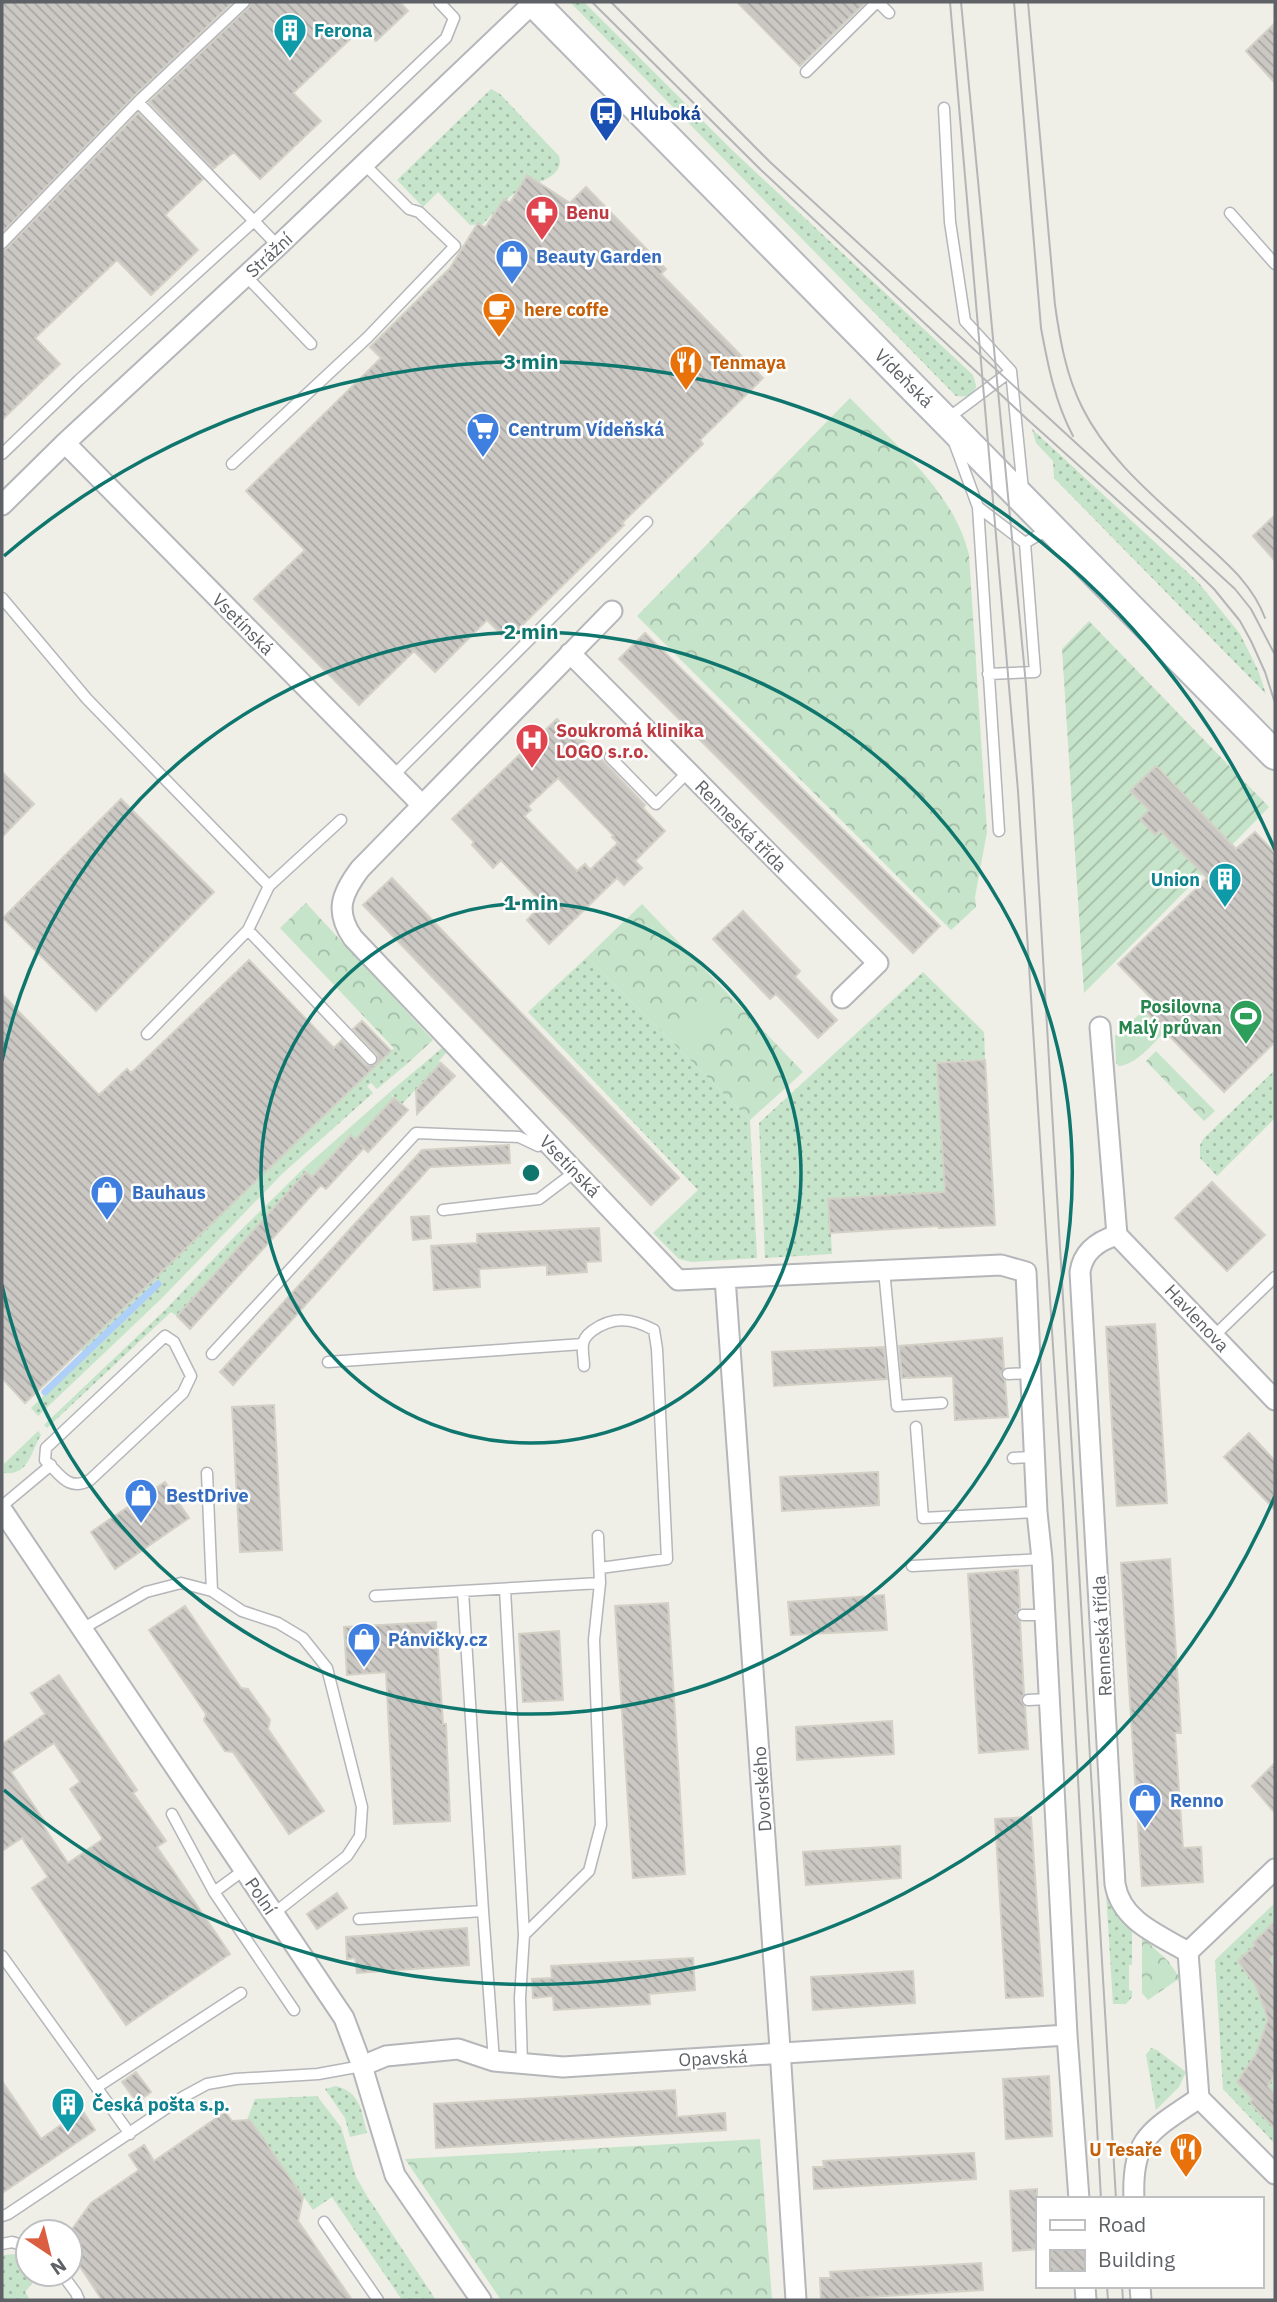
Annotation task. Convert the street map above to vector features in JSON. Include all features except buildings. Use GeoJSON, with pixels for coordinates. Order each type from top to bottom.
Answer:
{"type":"FeatureCollection","features":[{"type":"Feature","properties":{"kind":"main road","name":"Vídeňská"},"geometry":{"type":"LineString","coordinates":[[534,2],[1275,755]]}},
{"type":"Feature","properties":{"kind":"street","name":"Strážní"},"geometry":{"type":"LineString","coordinates":[[2,505],[534,2]]}},
{"type":"Feature","properties":{"kind":"street","name":"Vsetínská"},"geometry":{"type":"LineString","coordinates":[[65,443],[422,805]]}},
{"type":"Feature","properties":{"kind":"street","name":"Vsetínská"},"geometry":{"type":"LineString","coordinates":[[612,611],[360,869],[346,887],[342,906],[346,929],[678,1280],[1001,1265],[1026,1272],[1030,1373]]}},
{"type":"Feature","properties":{"kind":"street","name":"Renneská třída"},"geometry":{"type":"LineString","coordinates":[[570,653],[878,963],[842,998]]}},
{"type":"Feature","properties":{"kind":"street"},"geometry":{"type":"LineString","coordinates":[[1100,1027],[1117,1235]]}},
{"type":"Feature","properties":{"kind":"street","name":"Renneská třída"},"geometry":{"type":"LineString","coordinates":[[1117,1235],[1085,1255],[1080,1272],[1115,1884],[1119,1901],[1127,1913],[1188,1952]]}},
{"type":"Feature","properties":{"kind":"street","name":"Havlenova"},"geometry":{"type":"LineString","coordinates":[[1117,1235],[1275,1401]]}},
{"type":"Feature","properties":{"kind":"street","name":"Dvorského"},"geometry":{"type":"LineString","coordinates":[[725,1278],[796,2300]]}},
{"type":"Feature","properties":{"kind":"street"},"geometry":{"type":"LineString","coordinates":[[1030,1373],[1079,2197]]}},
{"type":"Feature","properties":{"kind":"street","name":"Polní"},"geometry":{"type":"LineString","coordinates":[[2,1508],[344,2018],[396,2175],[481,2300]]}},
{"type":"Feature","properties":{"kind":"street"},"geometry":{"type":"LineString","coordinates":[[1275,1869],[1188,1952],[1199,2098],[1275,2174]]}},
{"type":"Feature","properties":{"kind":"street","name":"Opavská"},"geometry":{"type":"LineString","coordinates":[[362,2066],[386,2056],[458,2049],[494,2061],[563,2067],[1068,2035]]}},
{"type":"Feature","properties":{"kind":"street"},"geometry":{"type":"LineString","coordinates":[[1134,2197],[1133,2175],[1138,2152],[1152,2130],[1199,2098]]}},
{"type":"Feature","properties":{"kind":"lane"},"geometry":{"type":"LineString","coordinates":[[2,243],[138,102],[244,2]]}},
{"type":"Feature","properties":{"kind":"lane"},"geometry":{"type":"LineString","coordinates":[[2,454],[254,221],[446,38],[454,18],[439,2]]}},
{"type":"Feature","properties":{"kind":"lane"},"geometry":{"type":"LineString","coordinates":[[806,72],[878,2],[888,13]]}},
{"type":"Feature","properties":{"kind":"lane"},"geometry":{"type":"LineString","coordinates":[[138,102],[278,246]]}},
{"type":"Feature","properties":{"kind":"lane"},"geometry":{"type":"LineString","coordinates":[[944,108],[950,222],[965,321],[1011,371],[1024,499]]}},
{"type":"Feature","properties":{"kind":"lane"},"geometry":{"type":"LineString","coordinates":[[232,464],[368,337],[455,246],[419,212],[409,209],[364,164]]}},
{"type":"Feature","properties":{"kind":"lane"},"geometry":{"type":"LineString","coordinates":[[1230,214],[1275,264]]}},
{"type":"Feature","properties":{"kind":"lane"},"geometry":{"type":"LineString","coordinates":[[246,276],[311,344]]}},
{"type":"Feature","properties":{"kind":"lane"},"geometry":{"type":"LineString","coordinates":[[999,831],[978,507],[945,420],[1011,371]]}},
{"type":"Feature","properties":{"kind":"lane"},"geometry":{"type":"LineString","coordinates":[[978,507],[1025,542],[1035,672],[988,674]]}},
{"type":"Feature","properties":{"kind":"lane"},"geometry":{"type":"LineString","coordinates":[[393,776],[647,522]]}},
{"type":"Feature","properties":{"kind":"lane"},"geometry":{"type":"LineString","coordinates":[[1025,542],[1052,528]]}},
{"type":"Feature","properties":{"kind":"lane"},"geometry":{"type":"LineString","coordinates":[[2,598],[88,699],[269,886]]}},
{"type":"Feature","properties":{"kind":"lane"},"geometry":{"type":"LineString","coordinates":[[610,757],[656,804],[688,772]]}},
{"type":"Feature","properties":{"kind":"lane"},"geometry":{"type":"LineString","coordinates":[[147,1034],[248,930],[269,886],[341,820]]}},
{"type":"Feature","properties":{"kind":"lane"},"geometry":{"type":"LineString","coordinates":[[248,930],[371,1059]]}},
{"type":"Feature","properties":{"kind":"lane"},"geometry":{"type":"LineString","coordinates":[[212,1354],[416,1133],[519,1137],[538,1146],[545,1140]]}},
{"type":"Feature","properties":{"kind":"lane"},"geometry":{"type":"LineString","coordinates":[[443,1210],[539,1199],[576,1171]]}},
{"type":"Feature","properties":{"kind":"lane"},"geometry":{"type":"LineString","coordinates":[[884,1270],[897,1406],[942,1403]]}},
{"type":"Feature","properties":{"kind":"lane"},"geometry":{"type":"LineString","coordinates":[[1214,1336],[1275,1277]]}},
{"type":"Feature","properties":{"kind":"lane"},"geometry":{"type":"LineString","coordinates":[[584,1366],[583,1344],[586,1336],[604,1322],[639,1322],[653,1330],[657,1349],[667,1559],[600,1568]]}},
{"type":"Feature","properties":{"kind":"lane"},"geometry":{"type":"LineString","coordinates":[[166,1336],[174,1342],[191,1376],[183,1393],[90,1480],[79,1486],[69,1484],[51,1465],[45,1460],[46,1448],[166,1336]]}},
{"type":"Feature","properties":{"kind":"lane"},"geometry":{"type":"LineString","coordinates":[[328,1362],[583,1344]]}},
{"type":"Feature","properties":{"kind":"lane"},"geometry":{"type":"LineString","coordinates":[[1008,1374],[1030,1373]]}},
{"type":"Feature","properties":{"kind":"lane"},"geometry":{"type":"LineString","coordinates":[[916,1427],[923,1518],[1037,1512]]}},
{"type":"Feature","properties":{"kind":"lane"},"geometry":{"type":"LineString","coordinates":[[1013,1458],[1034,1457]]}},
{"type":"Feature","properties":{"kind":"lane"},"geometry":{"type":"LineString","coordinates":[[2,1508],[51,1465]]}},
{"type":"Feature","properties":{"kind":"lane"},"geometry":{"type":"LineString","coordinates":[[206,1473],[212,1591]]}},
{"type":"Feature","properties":{"kind":"lane"},"geometry":{"type":"LineString","coordinates":[[524,1935],[589,1871],[601,1825],[594,1640],[600,1583],[598,1536]]}},
{"type":"Feature","properties":{"kind":"lane"},"geometry":{"type":"LineString","coordinates":[[912,1566],[1042,1559]]}},
{"type":"Feature","properties":{"kind":"lane"},"geometry":{"type":"LineString","coordinates":[[82,1629],[146,1592],[181,1583],[212,1591],[242,1611],[278,1623],[303,1638],[327,1668],[362,1807],[359,1836],[346,1856],[273,1914]]}},
{"type":"Feature","properties":{"kind":"lane"},"geometry":{"type":"LineString","coordinates":[[375,1596],[600,1583]]}},
{"type":"Feature","properties":{"kind":"lane"},"geometry":{"type":"LineString","coordinates":[[505,1589],[524,1935],[520,1998],[522,2064]]}},
{"type":"Feature","properties":{"kind":"lane"},"geometry":{"type":"LineString","coordinates":[[463,1591],[494,2061]]}},
{"type":"Feature","properties":{"kind":"lane"},"geometry":{"type":"LineString","coordinates":[[1023,1615],[1045,1615]]}},
{"type":"Feature","properties":{"kind":"lane"},"geometry":{"type":"LineString","coordinates":[[1028,1700],[1049,1699]]}},
{"type":"Feature","properties":{"kind":"lane"},"geometry":{"type":"LineString","coordinates":[[172,1814],[214,1892],[294,2011]]}},
{"type":"Feature","properties":{"kind":"lane"},"geometry":{"type":"LineString","coordinates":[[214,1892],[244,1870]]}},
{"type":"Feature","properties":{"kind":"lane"},"geometry":{"type":"LineString","coordinates":[[359,1919],[483,1910]]}},
{"type":"Feature","properties":{"kind":"lane"},"geometry":{"type":"LineString","coordinates":[[2,1956],[130,2134]]}},
{"type":"Feature","properties":{"kind":"lane"},"geometry":{"type":"LineString","coordinates":[[97,2087],[241,1993]]}},
{"type":"Feature","properties":{"kind":"lane"},"geometry":{"type":"LineString","coordinates":[[2,2216],[207,2084],[236,2079],[318,2074],[362,2066]]}},
{"type":"Feature","properties":{"kind":"lane"},"geometry":{"type":"LineString","coordinates":[[324,2222],[378,2300]]}},
{"type":"Feature","properties":{"kind":"green space"},"geometry":{"type":"Polygon","coordinates":[[[570,2],[584,2],[732,150],[973,375],[976,385],[971,394],[956,396],[570,2]]]}},
{"type":"Feature","properties":{"kind":"green space"},"geometry":{"type":"Polygon","coordinates":[[[491,89],[500,94],[559,156],[560,164],[552,176],[512,195],[483,224],[470,225],[438,192],[423,207],[397,180],[491,89]]]}},
{"type":"Feature","properties":{"kind":"green space"},"geometry":{"type":"Polygon","coordinates":[[[850,398],[903,451],[936,489],[961,532],[969,555],[987,832],[975,897],[976,907],[951,930],[637,616],[850,398]]]}},
{"type":"Feature","properties":{"kind":"green space"},"geometry":{"type":"Polygon","coordinates":[[[1032,429],[1198,582],[1240,634],[1258,670],[1266,694],[1054,478],[1053,461],[1036,443],[1032,429]]]}},
{"type":"Feature","properties":{"kind":"green space"},"geometry":{"type":"Polygon","coordinates":[[[1089,621],[1269,807],[1232,845],[1157,766],[1131,790],[1149,810],[1140,819],[1165,825],[1183,853],[1202,874],[1084,993],[1062,649],[1089,621]]]}},
{"type":"Feature","properties":{"kind":"green space"},"geometry":{"type":"Polygon","coordinates":[[[306,903],[433,1040],[408,1063],[280,928],[306,903]]]}},
{"type":"Feature","properties":{"kind":"green space"},"geometry":{"type":"Polygon","coordinates":[[[642,904],[803,1072],[750,1120],[587,957],[642,904]]]}},
{"type":"Feature","properties":{"kind":"green space"},"geometry":{"type":"Polygon","coordinates":[[[587,957],[750,1120],[757,1258],[692,1262],[679,1259],[653,1233],[698,1190],[528,1012],[587,957]]]}},
{"type":"Feature","properties":{"kind":"green space"},"geometry":{"type":"Polygon","coordinates":[[[923,972],[984,1032],[985,1059],[937,1062],[946,1194],[937,1192],[829,1199],[832,1254],[765,1258],[759,1123],[923,972]]]}},
{"type":"Feature","properties":{"kind":"green space"},"geometry":{"type":"Polygon","coordinates":[[[703,995],[727,1019],[689,1056],[665,1032],[703,995]]]}},
{"type":"Feature","properties":{"kind":"green space"},"geometry":{"type":"Polygon","coordinates":[[[1143,1011],[1164,1033],[1138,1058],[1119,1066],[1116,1063],[1115,1036],[1143,1011]]]}},
{"type":"Feature","properties":{"kind":"green space"},"geometry":{"type":"Polygon","coordinates":[[[394,1048],[408,1063],[377,1089],[371,1083],[367,1086],[373,1093],[282,1174],[161,1299],[38,1416],[31,1408],[161,1282],[84,1353],[80,1349],[394,1048]]]}},
{"type":"Feature","properties":{"kind":"green space"},"geometry":{"type":"Polygon","coordinates":[[[442,1048],[450,1048],[439,1061],[441,1063],[401,1105],[390,1092],[442,1048]]]}},
{"type":"Feature","properties":{"kind":"green space"},"geometry":{"type":"Polygon","coordinates":[[[1156,1051],[1215,1111],[1204,1121],[1146,1061],[1156,1051]]]}},
{"type":"Feature","properties":{"kind":"green space"},"geometry":{"type":"Polygon","coordinates":[[[1275,1070],[1275,1118],[1217,1176],[1200,1158],[1200,1145],[1204,1138],[1275,1070]]]}},
{"type":"Feature","properties":{"kind":"green space"},"geometry":{"type":"Polygon","coordinates":[[[390,1092],[394,1098],[355,1140],[350,1135],[312,1177],[304,1168],[390,1092]]]}},
{"type":"Feature","properties":{"kind":"green space"},"geometry":{"type":"Polygon","coordinates":[[[304,1168],[307,1173],[177,1316],[171,1312],[47,1428],[44,1425],[168,1307],[304,1168]]]}},
{"type":"Feature","properties":{"kind":"green space"},"geometry":{"type":"Polygon","coordinates":[[[38,1431],[41,1435],[24,1467],[19,1471],[4,1473],[4,1464],[38,1431]]]}},
{"type":"Feature","properties":{"kind":"green space"},"geometry":{"type":"Polygon","coordinates":[[[1089,1621],[1095,1622],[1111,1893],[1132,1928],[1129,1990],[1132,1991],[1132,1997],[1126,2004],[1113,2004],[1089,1621]]]}},
{"type":"Feature","properties":{"kind":"green space"},"geometry":{"type":"Polygon","coordinates":[[[1275,1903],[1275,2144],[1223,2089],[1215,1960],[1275,1903]]]}},
{"type":"Feature","properties":{"kind":"green space"},"geometry":{"type":"Polygon","coordinates":[[[1142,1937],[1168,1961],[1180,1978],[1148,2000],[1142,1993],[1142,1937]]]}},
{"type":"Feature","properties":{"kind":"green space"},"geometry":{"type":"Polygon","coordinates":[[[1151,2048],[1186,2072],[1179,2087],[1156,2110],[1146,2055],[1151,2048]]]}},
{"type":"Feature","properties":{"kind":"green space"},"geometry":{"type":"Polygon","coordinates":[[[336,2086],[351,2093],[359,2104],[367,2133],[350,2137],[345,2118],[325,2089],[336,2086]]]}},
{"type":"Feature","properties":{"kind":"green space"},"geometry":{"type":"Polygon","coordinates":[[[317,2096],[341,2127],[356,2177],[367,2196],[436,2300],[402,2300],[332,2197],[313,2210],[250,2120],[247,2120],[255,2099],[317,2096]]]}},
{"type":"Feature","properties":{"kind":"green space"},"geometry":{"type":"Polygon","coordinates":[[[760,2139],[772,2300],[501,2300],[405,2159],[760,2139]]]}},
{"type":"Feature","properties":{"kind":"green space"},"geometry":{"type":"Polygon","coordinates":[[[14,2254],[14,2288],[28,2288],[25,2292],[30,2300],[2,2300],[2,2255],[14,2254]]]}},
{"type":"Feature","properties":{"kind":"waterway"},"geometry":{"type":"LineString","coordinates":[[45,1392],[158,1284]]}},
{"type":"Feature","properties":{"kind":"tram line"},"geometry":{"type":"LineString","coordinates":[[592,2],[761,170],[1027,419],[1214,589],[1240,621],[1251,641],[1275,703]]}},
{"type":"Feature","properties":{"kind":"tram line"},"geometry":{"type":"LineString","coordinates":[[611,2],[770,162],[1235,589],[1251,609],[1274,653]]}},
{"type":"Feature","properties":{"kind":"tram line"},"geometry":{"type":"LineString","coordinates":[[950,2],[1018,791],[1063,1505],[1101,2197]]}},
{"type":"Feature","properties":{"kind":"tram line"},"geometry":{"type":"LineString","coordinates":[[961,2],[1026,685],[1116,2197]]}},
{"type":"Feature","properties":{"kind":"tram line"},"geometry":{"type":"LineString","coordinates":[[1014,2],[1041,328],[1049,370],[1073,436]]}},
{"type":"Feature","properties":{"kind":"tram line"},"geometry":{"type":"LineString","coordinates":[[1028,2],[1055,305],[1064,357],[1076,395],[1093,426],[1119,461],[1237,574],[1253,594],[1265,618]]}},
{"type":"Feature","properties":{"kind":"tram line"},"geometry":{"type":"LineString","coordinates":[[1107,2288],[1108,2300]]}},
{"type":"Feature","properties":{"kind":"tram line"},"geometry":{"type":"LineString","coordinates":[[1122,2288],[1123,2300]]}},
{"type":"Feature","properties":{"kind":"place","name":"Ferona"},"geometry":{"type":"Point","coordinates":[290,60]}},
{"type":"Feature","properties":{"kind":"place","name":"Hluboká"},"geometry":{"type":"Point","coordinates":[606,143]}},
{"type":"Feature","properties":{"kind":"place","name":"Benu"},"geometry":{"type":"Point","coordinates":[542,242]}},
{"type":"Feature","properties":{"kind":"place","name":"Beauty Garden"},"geometry":{"type":"Point","coordinates":[512,286]}},
{"type":"Feature","properties":{"kind":"place","name":"here coffe"},"geometry":{"type":"Point","coordinates":[499,339]}},
{"type":"Feature","properties":{"kind":"place","name":"Tenmaya"},"geometry":{"type":"Point","coordinates":[686,392]}},
{"type":"Feature","properties":{"kind":"place","name":"Centrum Vídeňská"},"geometry":{"type":"Point","coordinates":[483,459]}},
{"type":"Feature","properties":{"kind":"place","name":"Soukromá klinika LOGO s.r.o."},"geometry":{"type":"Point","coordinates":[532,770]}},
{"type":"Feature","properties":{"kind":"place","name":"Union"},"geometry":{"type":"Point","coordinates":[1225,909]}},
{"type":"Feature","properties":{"kind":"place","name":"Posilovna Malý průvan"},"geometry":{"type":"Point","coordinates":[1246,1046]}},
{"type":"Feature","properties":{"kind":"place","name":"Bauhaus"},"geometry":{"type":"Point","coordinates":[107,1222]}},
{"type":"Feature","properties":{"kind":"place","name":"BestDrive"},"geometry":{"type":"Point","coordinates":[141,1525]}},
{"type":"Feature","properties":{"kind":"place","name":"Pánvičky.cz"},"geometry":{"type":"Point","coordinates":[364,1669]}},
{"type":"Feature","properties":{"kind":"place","name":"Renno"},"geometry":{"type":"Point","coordinates":[1145,1830]}},
{"type":"Feature","properties":{"kind":"place","name":"Česká pošta s.p."},"geometry":{"type":"Point","coordinates":[68,2134]}},
{"type":"Feature","properties":{"kind":"place","name":"U Tesaře"},"geometry":{"type":"Point","coordinates":[1186,2179]}}]}
